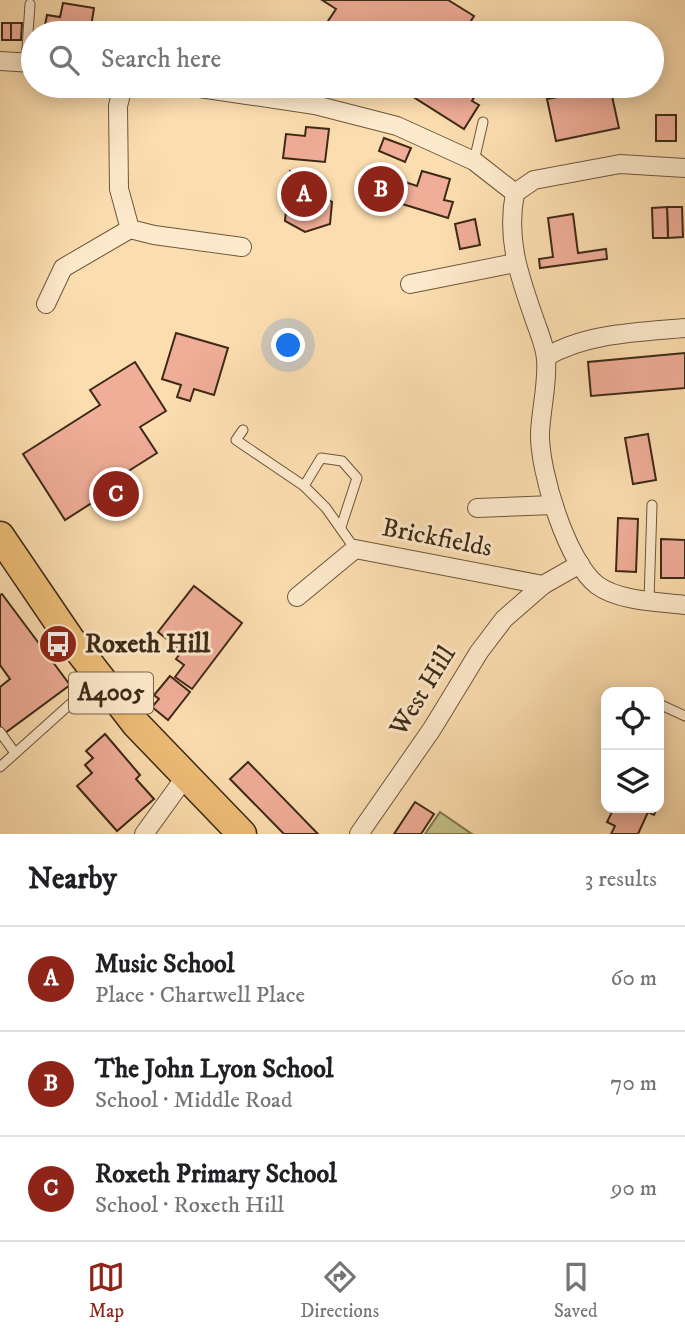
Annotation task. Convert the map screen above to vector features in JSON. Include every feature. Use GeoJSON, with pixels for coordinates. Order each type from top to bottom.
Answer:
{"type":"FeatureCollection","features":[{"type":"Feature","properties":{"kind":"main road","name":"A4005"},"geometry":{"type":"LineString","coordinates":[[0,536],[70,639],[136,724],[242,834]]}},
{"type":"Feature","properties":{"kind":"street"},"geometry":{"type":"LineString","coordinates":[[0,61],[21,62]]}},
{"type":"Feature","properties":{"kind":"street"},"geometry":{"type":"LineString","coordinates":[[120,98],[120,189],[130,229]]}},
{"type":"Feature","properties":{"kind":"street"},"geometry":{"type":"LineString","coordinates":[[267,98],[315,105],[397,125],[474,160],[515,193]]}},
{"type":"Feature","properties":{"kind":"street"},"geometry":{"type":"LineString","coordinates":[[685,169],[620,164],[534,180],[515,193],[511,215],[515,263],[546,357],[540,436],[554,505],[566,542],[597,586],[624,597],[685,606]]}},
{"type":"Feature","properties":{"kind":"street"},"geometry":{"type":"LineString","coordinates":[[46,304],[63,268],[130,229],[154,235],[242,247]]}},
{"type":"Feature","properties":{"kind":"street"},"geometry":{"type":"LineString","coordinates":[[410,284],[515,263]]}},
{"type":"Feature","properties":{"kind":"street"},"geometry":{"type":"LineString","coordinates":[[546,357],[562,348],[600,339],[645,331],[685,328]]}},
{"type":"Feature","properties":{"kind":"street"},"geometry":{"type":"LineString","coordinates":[[477,508],[554,505]]}},
{"type":"Feature","properties":{"kind":"street","name":"Brickfields"},"geometry":{"type":"LineString","coordinates":[[297,597],[355,549],[543,585]]}},
{"type":"Feature","properties":{"kind":"street"},"geometry":{"type":"LineString","coordinates":[[543,585],[580,564]]}},
{"type":"Feature","properties":{"kind":"street","name":"West Hill"},"geometry":{"type":"LineString","coordinates":[[359,834],[432,729],[479,652],[504,619],[543,585]]}},
{"type":"Feature","properties":{"kind":"street"},"geometry":{"type":"LineString","coordinates":[[144,834],[186,776]]}},
{"type":"Feature","properties":{"kind":"lane"},"geometry":{"type":"LineString","coordinates":[[30,4],[30,21]]}},
{"type":"Feature","properties":{"kind":"lane"},"geometry":{"type":"LineString","coordinates":[[474,160],[483,122]]}},
{"type":"Feature","properties":{"kind":"lane"},"geometry":{"type":"LineString","coordinates":[[243,430],[236,440],[304,486],[341,527],[355,549]]}},
{"type":"Feature","properties":{"kind":"lane"},"geometry":{"type":"LineString","coordinates":[[304,486],[321,458],[342,461],[357,478],[341,527]]}},
{"type":"Feature","properties":{"kind":"lane"},"geometry":{"type":"LineString","coordinates":[[649,601],[652,505]]}},
{"type":"Feature","properties":{"kind":"lane"},"geometry":{"type":"LineString","coordinates":[[0,767],[99,678]]}},
{"type":"Feature","properties":{"kind":"lane"},"geometry":{"type":"LineString","coordinates":[[664,706],[685,716]]}},
{"type":"Feature","properties":{"kind":"lane"},"geometry":{"type":"LineString","coordinates":[[0,732],[15,753]]}},
{"type":"Feature","properties":{"kind":"shaded area"},"geometry":{"type":"Polygon","coordinates":[[[440,812],[472,834],[425,834],[440,812]]]}},
{"type":"Feature","properties":{"kind":"building"},"geometry":{"type":"Polygon","coordinates":[[[322,0],[448,0],[474,16],[471,21],[328,21],[336,9],[322,0]]]}},
{"type":"Feature","properties":{"kind":"building"},"geometry":{"type":"Polygon","coordinates":[[[63,3],[94,8],[92,21],[46,21],[47,15],[60,17],[63,3]]]}},
{"type":"Feature","properties":{"kind":"building"},"geometry":{"type":"Polygon","coordinates":[[[2,23],[11,23],[11,40],[2,40],[2,23]]]}},
{"type":"Feature","properties":{"kind":"building"},"geometry":{"type":"Polygon","coordinates":[[[11,23],[21,23],[21,40],[11,40],[11,23]]]}},
{"type":"Feature","properties":{"kind":"building"},"geometry":{"type":"Polygon","coordinates":[[[415,98],[474,98],[472,101],[479,105],[464,129],[415,98]]]}},
{"type":"Feature","properties":{"kind":"building"},"geometry":{"type":"Polygon","coordinates":[[[612,98],[619,128],[556,141],[547,99],[612,98]]]}},
{"type":"Feature","properties":{"kind":"building"},"geometry":{"type":"Polygon","coordinates":[[[656,115],[676,115],[676,141],[656,141],[656,115]]]}},
{"type":"Feature","properties":{"kind":"building"},"geometry":{"type":"Polygon","coordinates":[[[306,127],[329,129],[325,162],[283,158],[286,134],[305,136],[306,127]]]}},
{"type":"Feature","properties":{"kind":"building"},"geometry":{"type":"Polygon","coordinates":[[[384,138],[411,148],[405,162],[379,151],[384,138]]]}},
{"type":"Feature","properties":{"kind":"building"},"geometry":{"type":"Polygon","coordinates":[[[290,171],[312,172],[311,187],[332,202],[330,224],[305,232],[285,221],[290,171]]]}},
{"type":"Feature","properties":{"kind":"building"},"geometry":{"type":"Polygon","coordinates":[[[422,171],[450,179],[444,200],[453,202],[448,218],[399,203],[405,182],[417,186],[422,171]]]}},
{"type":"Feature","properties":{"kind":"building"},"geometry":{"type":"Polygon","coordinates":[[[667,207],[682,207],[683,237],[668,238],[667,207]]]}},
{"type":"Feature","properties":{"kind":"building"},"geometry":{"type":"Polygon","coordinates":[[[667,207],[668,238],[653,238],[652,208],[667,207]]]}},
{"type":"Feature","properties":{"kind":"building"},"geometry":{"type":"Polygon","coordinates":[[[573,214],[578,253],[606,249],[607,259],[540,268],[539,259],[553,257],[548,218],[573,214]]]}},
{"type":"Feature","properties":{"kind":"building"},"geometry":{"type":"Polygon","coordinates":[[[475,219],[480,245],[460,249],[455,224],[475,219]]]}},
{"type":"Feature","properties":{"kind":"building"},"geometry":{"type":"Polygon","coordinates":[[[176,333],[228,348],[214,395],[194,389],[190,401],[177,397],[181,385],[162,379],[176,333]]]}},
{"type":"Feature","properties":{"kind":"building"},"geometry":{"type":"Polygon","coordinates":[[[685,353],[685,388],[591,396],[588,362],[685,353]]]}},
{"type":"Feature","properties":{"kind":"building"},"geometry":{"type":"Polygon","coordinates":[[[135,362],[166,411],[140,427],[157,453],[127,472],[131,478],[65,520],[23,454],[100,405],[90,390],[135,362]]]}},
{"type":"Feature","properties":{"kind":"building"},"geometry":{"type":"Polygon","coordinates":[[[648,434],[656,480],[633,484],[625,438],[648,434]]]}},
{"type":"Feature","properties":{"kind":"building"},"geometry":{"type":"Polygon","coordinates":[[[618,518],[638,519],[636,572],[616,571],[618,518]]]}},
{"type":"Feature","properties":{"kind":"building"},"geometry":{"type":"Polygon","coordinates":[[[661,539],[685,540],[685,578],[661,578],[661,539]]]}},
{"type":"Feature","properties":{"kind":"building"},"geometry":{"type":"Polygon","coordinates":[[[194,586],[242,623],[192,689],[175,677],[184,665],[176,659],[182,651],[158,632],[194,586]]]}},
{"type":"Feature","properties":{"kind":"building"},"geometry":{"type":"Polygon","coordinates":[[[2,594],[70,685],[5,733],[0,726],[0,687],[10,679],[0,665],[2,594]]]}},
{"type":"Feature","properties":{"kind":"building"},"geometry":{"type":"Polygon","coordinates":[[[170,676],[190,692],[168,720],[152,707],[159,699],[154,695],[170,676]]]}},
{"type":"Feature","properties":{"kind":"building"},"geometry":{"type":"Polygon","coordinates":[[[105,734],[140,775],[136,779],[154,799],[117,831],[77,786],[92,773],[85,765],[93,758],[86,751],[105,734]]]}},
{"type":"Feature","properties":{"kind":"building"},"geometry":{"type":"Polygon","coordinates":[[[248,762],[318,834],[284,834],[230,779],[248,762]]]}},
{"type":"Feature","properties":{"kind":"building"},"geometry":{"type":"Polygon","coordinates":[[[415,802],[434,814],[421,834],[394,834],[415,802]]]}},
{"type":"Feature","properties":{"kind":"building"},"geometry":{"type":"Polygon","coordinates":[[[612,813],[648,813],[638,834],[611,834],[615,826],[607,822],[612,813]]]}},
{"type":"Feature","properties":{"kind":"place","name":"The John Lyon School"},"geometry":{"type":"Point","coordinates":[381,189]}},
{"type":"Feature","properties":{"kind":"place","name":"Music School"},"geometry":{"type":"Point","coordinates":[304,194]}},
{"type":"Feature","properties":{"kind":"place","name":"Roxeth Primary School"},"geometry":{"type":"Point","coordinates":[116,494]}},
{"type":"Feature","properties":{"kind":"place","name":"Roxeth Hill"},"geometry":{"type":"Point","coordinates":[58,644]}}]}
